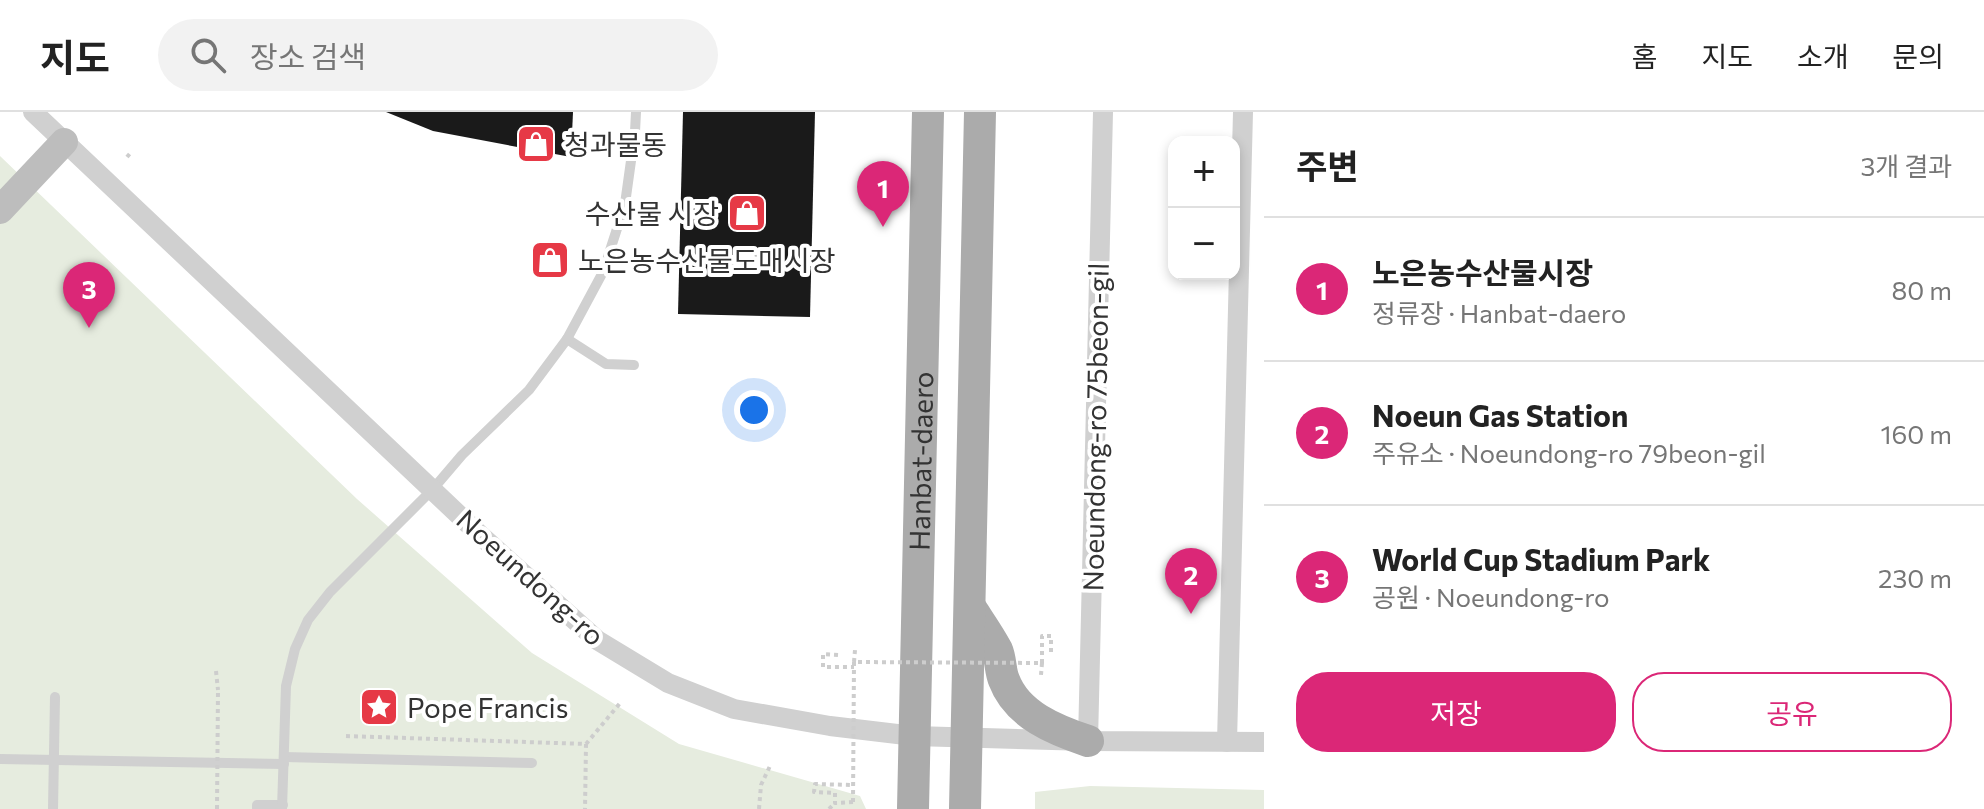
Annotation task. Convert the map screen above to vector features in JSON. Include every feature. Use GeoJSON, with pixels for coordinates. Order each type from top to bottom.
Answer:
{"type":"FeatureCollection","features":[{"type":"Feature","properties":{"kind":"main road","name":"Hanbat-daero"},"geometry":{"type":"LineString","coordinates":[[913,809],[928,112]]}},
{"type":"Feature","properties":{"kind":"main road","name":"Hanbat-daero"},"geometry":{"type":"LineString","coordinates":[[965,809],[980,112]]}},
{"type":"Feature","properties":{"kind":"main road"},"geometry":{"type":"LineString","coordinates":[[970,607],[999,653],[1002,678],[1019,706],[1056,730],[1088,741]]}},
{"type":"Feature","properties":{"kind":"street","name":"Noeundong-ro"},"geometry":{"type":"LineString","coordinates":[[33,112],[480,535],[597,640],[668,683],[734,709],[830,726],[914,736],[1264,742]]}},
{"type":"Feature","properties":{"kind":"street","name":"Noeundong-ro 75beon-gil"},"geometry":{"type":"LineString","coordinates":[[1088,741],[1103,112]]}},
{"type":"Feature","properties":{"kind":"street"},"geometry":{"type":"LineString","coordinates":[[1227,742],[1243,112]]}},
{"type":"Feature","properties":{"kind":"street"},"geometry":{"type":"LineString","coordinates":[[0,210],[64,142]]}},
{"type":"Feature","properties":{"kind":"lane"},"geometry":{"type":"LineString","coordinates":[[257,809],[257,805],[282,807],[286,686],[295,649],[308,620],[330,592],[529,390],[567,339],[603,272],[625,204],[636,112]]}},
{"type":"Feature","properties":{"kind":"lane"},"geometry":{"type":"LineString","coordinates":[[567,339],[606,364],[634,365]]}},
{"type":"Feature","properties":{"kind":"lane"},"geometry":{"type":"LineString","coordinates":[[53,809],[55,697]]}},
{"type":"Feature","properties":{"kind":"lane"},"geometry":{"type":"LineString","coordinates":[[0,759],[532,763]]}},
{"type":"Feature","properties":{"kind":"path"},"geometry":{"type":"LineString","coordinates":[[127,157],[132,151]]}},
{"type":"Feature","properties":{"kind":"path"},"geometry":{"type":"LineString","coordinates":[[1041,675],[1042,636],[1051,636],[1051,656]]}},
{"type":"Feature","properties":{"kind":"path"},"geometry":{"type":"LineString","coordinates":[[829,809],[835,803],[853,802],[855,650]]}},
{"type":"Feature","properties":{"kind":"path"},"geometry":{"type":"LineString","coordinates":[[838,655],[823,654],[823,667],[854,664],[1042,663]]}},
{"type":"Feature","properties":{"kind":"path"},"geometry":{"type":"LineString","coordinates":[[216,671],[217,809]]}},
{"type":"Feature","properties":{"kind":"path"},"geometry":{"type":"LineString","coordinates":[[586,744],[621,702]]}},
{"type":"Feature","properties":{"kind":"path"},"geometry":{"type":"LineString","coordinates":[[759,809],[761,785],[770,766]]}},
{"type":"Feature","properties":{"kind":"path"},"geometry":{"type":"LineString","coordinates":[[835,803],[835,793],[814,792],[815,784],[853,785]]}},
{"type":"Feature","properties":{"kind":"shaded area"},"geometry":{"type":"Polygon","coordinates":[[[0,156],[357,499],[532,653],[679,744],[860,796],[866,809],[0,809],[0,156]]]}},
{"type":"Feature","properties":{"kind":"shaded area"},"geometry":{"type":"Polygon","coordinates":[[[1090,786],[1264,790],[1264,809],[1035,809],[1035,792],[1090,786]]]}},
{"type":"Feature","properties":{"kind":"building","name":"청과물동"},"geometry":{"type":"Polygon","coordinates":[[[386,112],[573,112],[571,157],[433,131],[386,112]]]}},
{"type":"Feature","properties":{"kind":"building","name":"수산물 시장"},"geometry":{"type":"Polygon","coordinates":[[[683,112],[815,112],[810,317],[678,314],[683,112]]]}},
{"type":"Feature","properties":{"kind":"place","name":"청과물동"},"geometry":{"type":"Point","coordinates":[536,144]}},
{"type":"Feature","properties":{"kind":"place","name":"수산물 시장"},"geometry":{"type":"Point","coordinates":[747,213]}},
{"type":"Feature","properties":{"kind":"place","name":"노은농수산물시장"},"geometry":{"type":"Point","coordinates":[883,227]}},
{"type":"Feature","properties":{"kind":"place","name":"노은농수산물도매시장"},"geometry":{"type":"Point","coordinates":[550,260]}},
{"type":"Feature","properties":{"kind":"place","name":"World Cup Stadium Park"},"geometry":{"type":"Point","coordinates":[89,328]}},
{"type":"Feature","properties":{"kind":"place","name":"Noeun Gas Station"},"geometry":{"type":"Point","coordinates":[1191,614]}},
{"type":"Feature","properties":{"kind":"place","name":"Pope Francis"},"geometry":{"type":"Point","coordinates":[379,707]}}]}
